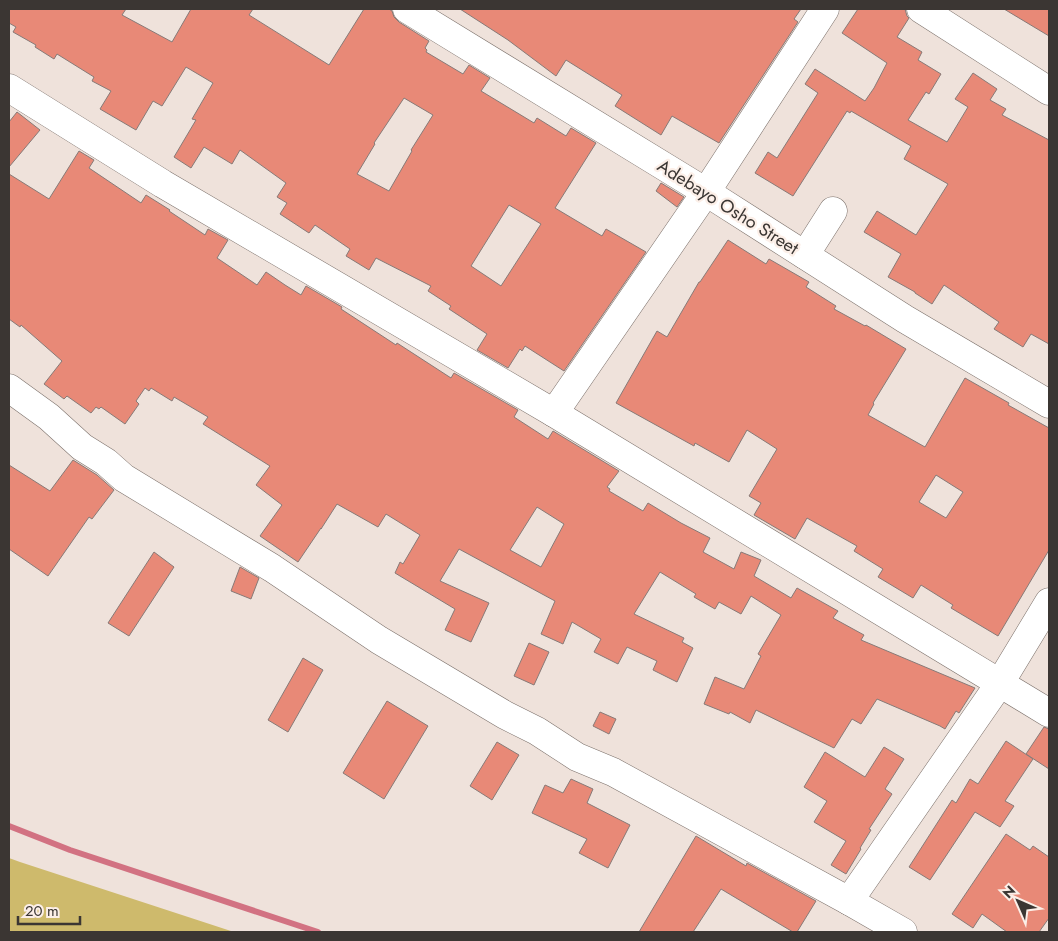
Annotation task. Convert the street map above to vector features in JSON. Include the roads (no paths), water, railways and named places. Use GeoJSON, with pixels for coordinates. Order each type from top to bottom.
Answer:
{"type":"FeatureCollection","features":[{"type":"Feature","properties":{"kind":"street","name":"Adebayo Osho Street"},"geometry":{"type":"LineString","coordinates":[[407,9],[706,192],[905,319],[1049,404]]}},
{"type":"Feature","properties":{"kind":"street"},"geometry":{"type":"LineString","coordinates":[[554,413],[706,192],[825,9]]}},
{"type":"Feature","properties":{"kind":"street"},"geometry":{"type":"LineString","coordinates":[[921,9],[1049,91]]}},
{"type":"Feature","properties":{"kind":"street"},"geometry":{"type":"LineString","coordinates":[[9,88],[163,184],[554,413],[1049,713]]}},
{"type":"Feature","properties":{"kind":"street"},"geometry":{"type":"LineString","coordinates":[[805,255],[833,211]]}},
{"type":"Feature","properties":{"kind":"street"},"geometry":{"type":"LineString","coordinates":[[9,388],[49,417],[82,447],[106,462],[124,478],[272,568],[379,640],[577,756],[613,772],[903,932]]}},
{"type":"Feature","properties":{"kind":"street"},"geometry":{"type":"LineString","coordinates":[[849,901],[1000,683],[1049,602]]}},
{"type":"Feature","properties":{"kind":"waterway"},"geometry":{"type":"LineString","coordinates":[[9,826],[70,850],[318,932]]}}]}
